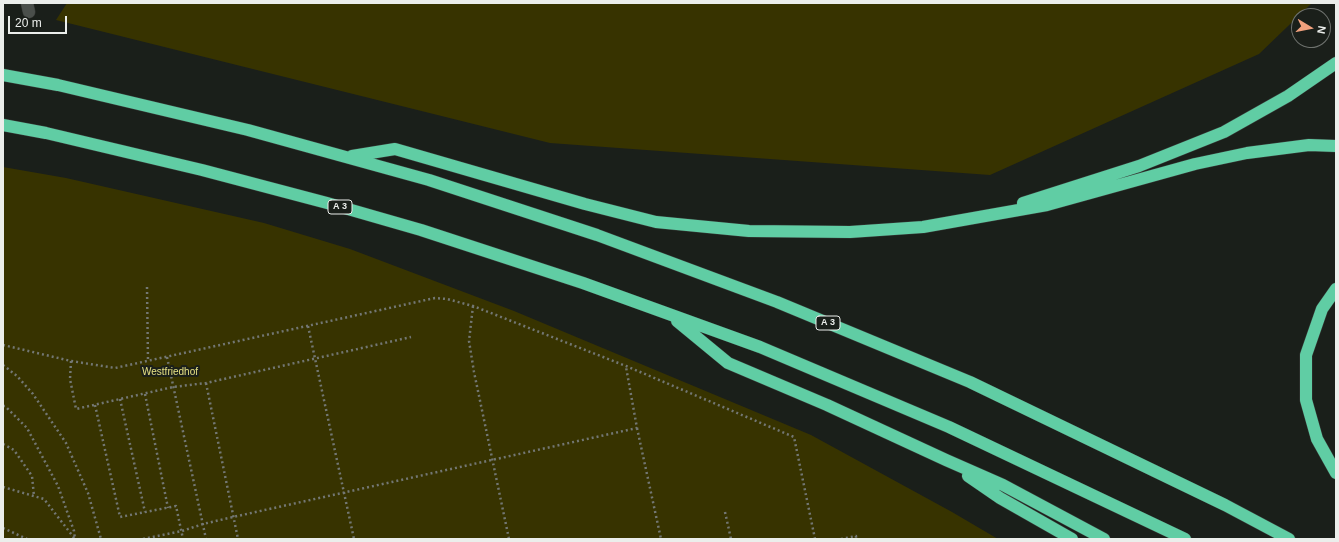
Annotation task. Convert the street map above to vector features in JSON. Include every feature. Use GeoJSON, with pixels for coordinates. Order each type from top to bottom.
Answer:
{"type":"FeatureCollection","features":[{"type":"Feature","properties":{"kind":"highway"},"geometry":{"type":"LineString","coordinates":[[988,215],[1048,194],[1139,166],[1224,132],[1288,96],[1336,63]]}},
{"type":"Feature","properties":{"kind":"highway","name":"A 3"},"geometry":{"type":"LineString","coordinates":[[3,76],[58,85],[248,130],[429,180],[597,235],[776,302],[970,382],[1225,505],[1289,539]]}},
{"type":"Feature","properties":{"kind":"highway","name":"A 3"},"geometry":{"type":"LineString","coordinates":[[3,125],[46,132],[202,170],[363,213],[421,230],[583,283],[760,347],[949,427],[1185,539]]}},
{"type":"Feature","properties":{"kind":"highway"},"geometry":{"type":"LineString","coordinates":[[347,157],[395,149],[585,204],[656,222],[741,230],[850,232],[923,227],[1047,205],[1195,164],[1247,152],[1309,145],[1336,146]]}},
{"type":"Feature","properties":{"kind":"highway"},"geometry":{"type":"LineString","coordinates":[[1336,289],[1322,309],[1306,355],[1306,400],[1317,439],[1336,473]]}},
{"type":"Feature","properties":{"kind":"highway"},"geometry":{"type":"LineString","coordinates":[[670,315],[728,364],[827,405],[1003,485],[1104,539]]}},
{"type":"Feature","properties":{"kind":"highway"},"geometry":{"type":"LineString","coordinates":[[946,460],[1000,498],[1072,539]]}},
{"type":"Feature","properties":{"kind":"path"},"geometry":{"type":"LineString","coordinates":[[147,288],[148,361]]}},
{"type":"Feature","properties":{"kind":"path"},"geometry":{"type":"LineString","coordinates":[[3,345],[71,361],[116,368],[434,298],[447,299],[473,306],[626,366],[794,437],[814,539]]}},
{"type":"Feature","properties":{"kind":"path"},"geometry":{"type":"LineString","coordinates":[[473,306],[468,341],[509,539]]}},
{"type":"Feature","properties":{"kind":"path"},"geometry":{"type":"LineString","coordinates":[[308,326],[354,539]]}},
{"type":"Feature","properties":{"kind":"path"},"geometry":{"type":"LineString","coordinates":[[71,361],[70,379],[76,409],[173,388],[206,383],[411,337]]}},
{"type":"Feature","properties":{"kind":"path"},"geometry":{"type":"LineString","coordinates":[[167,357],[206,539]]}},
{"type":"Feature","properties":{"kind":"path"},"geometry":{"type":"LineString","coordinates":[[3,365],[17,376],[33,394],[66,443],[88,493],[101,539]]}},
{"type":"Feature","properties":{"kind":"path"},"geometry":{"type":"LineString","coordinates":[[626,366],[661,539]]}},
{"type":"Feature","properties":{"kind":"path"},"geometry":{"type":"LineString","coordinates":[[206,383],[238,539]]}},
{"type":"Feature","properties":{"kind":"path"},"geometry":{"type":"LineString","coordinates":[[144,394],[168,508]]}},
{"type":"Feature","properties":{"kind":"path"},"geometry":{"type":"LineString","coordinates":[[120,399],[145,512]]}},
{"type":"Feature","properties":{"kind":"path"},"geometry":{"type":"LineString","coordinates":[[95,405],[120,517],[176,506],[183,539]]}},
{"type":"Feature","properties":{"kind":"path"},"geometry":{"type":"LineString","coordinates":[[3,406],[5,406],[27,428],[58,486],[74,531],[75,539],[44,499],[3,487]]}},
{"type":"Feature","properties":{"kind":"path"},"geometry":{"type":"LineString","coordinates":[[143,539],[344,492],[638,428]]}},
{"type":"Feature","properties":{"kind":"path"},"geometry":{"type":"LineString","coordinates":[[3,444],[14,450],[32,476],[34,496]]}},
{"type":"Feature","properties":{"kind":"path"},"geometry":{"type":"LineString","coordinates":[[725,512],[731,539]]}},
{"type":"Feature","properties":{"kind":"path"},"geometry":{"type":"LineString","coordinates":[[3,528],[27,539]]}},
{"type":"Feature","properties":{"kind":"path"},"geometry":{"type":"LineString","coordinates":[[841,539],[856,536],[856,539]]}},
{"type":"Feature","properties":{"kind":"green space"},"geometry":{"type":"Polygon","coordinates":[[[67,3],[1312,3],[1307,8],[1291,8],[1291,23],[1259,54],[990,175],[550,143],[56,20],[67,3]]]}},
{"type":"Feature","properties":{"kind":"green space","name":"Westfriedhof"},"geometry":{"type":"Polygon","coordinates":[[[3,167],[66,178],[264,223],[350,249],[514,311],[811,435],[952,512],[998,539],[3,539],[3,167]]]}}]}
